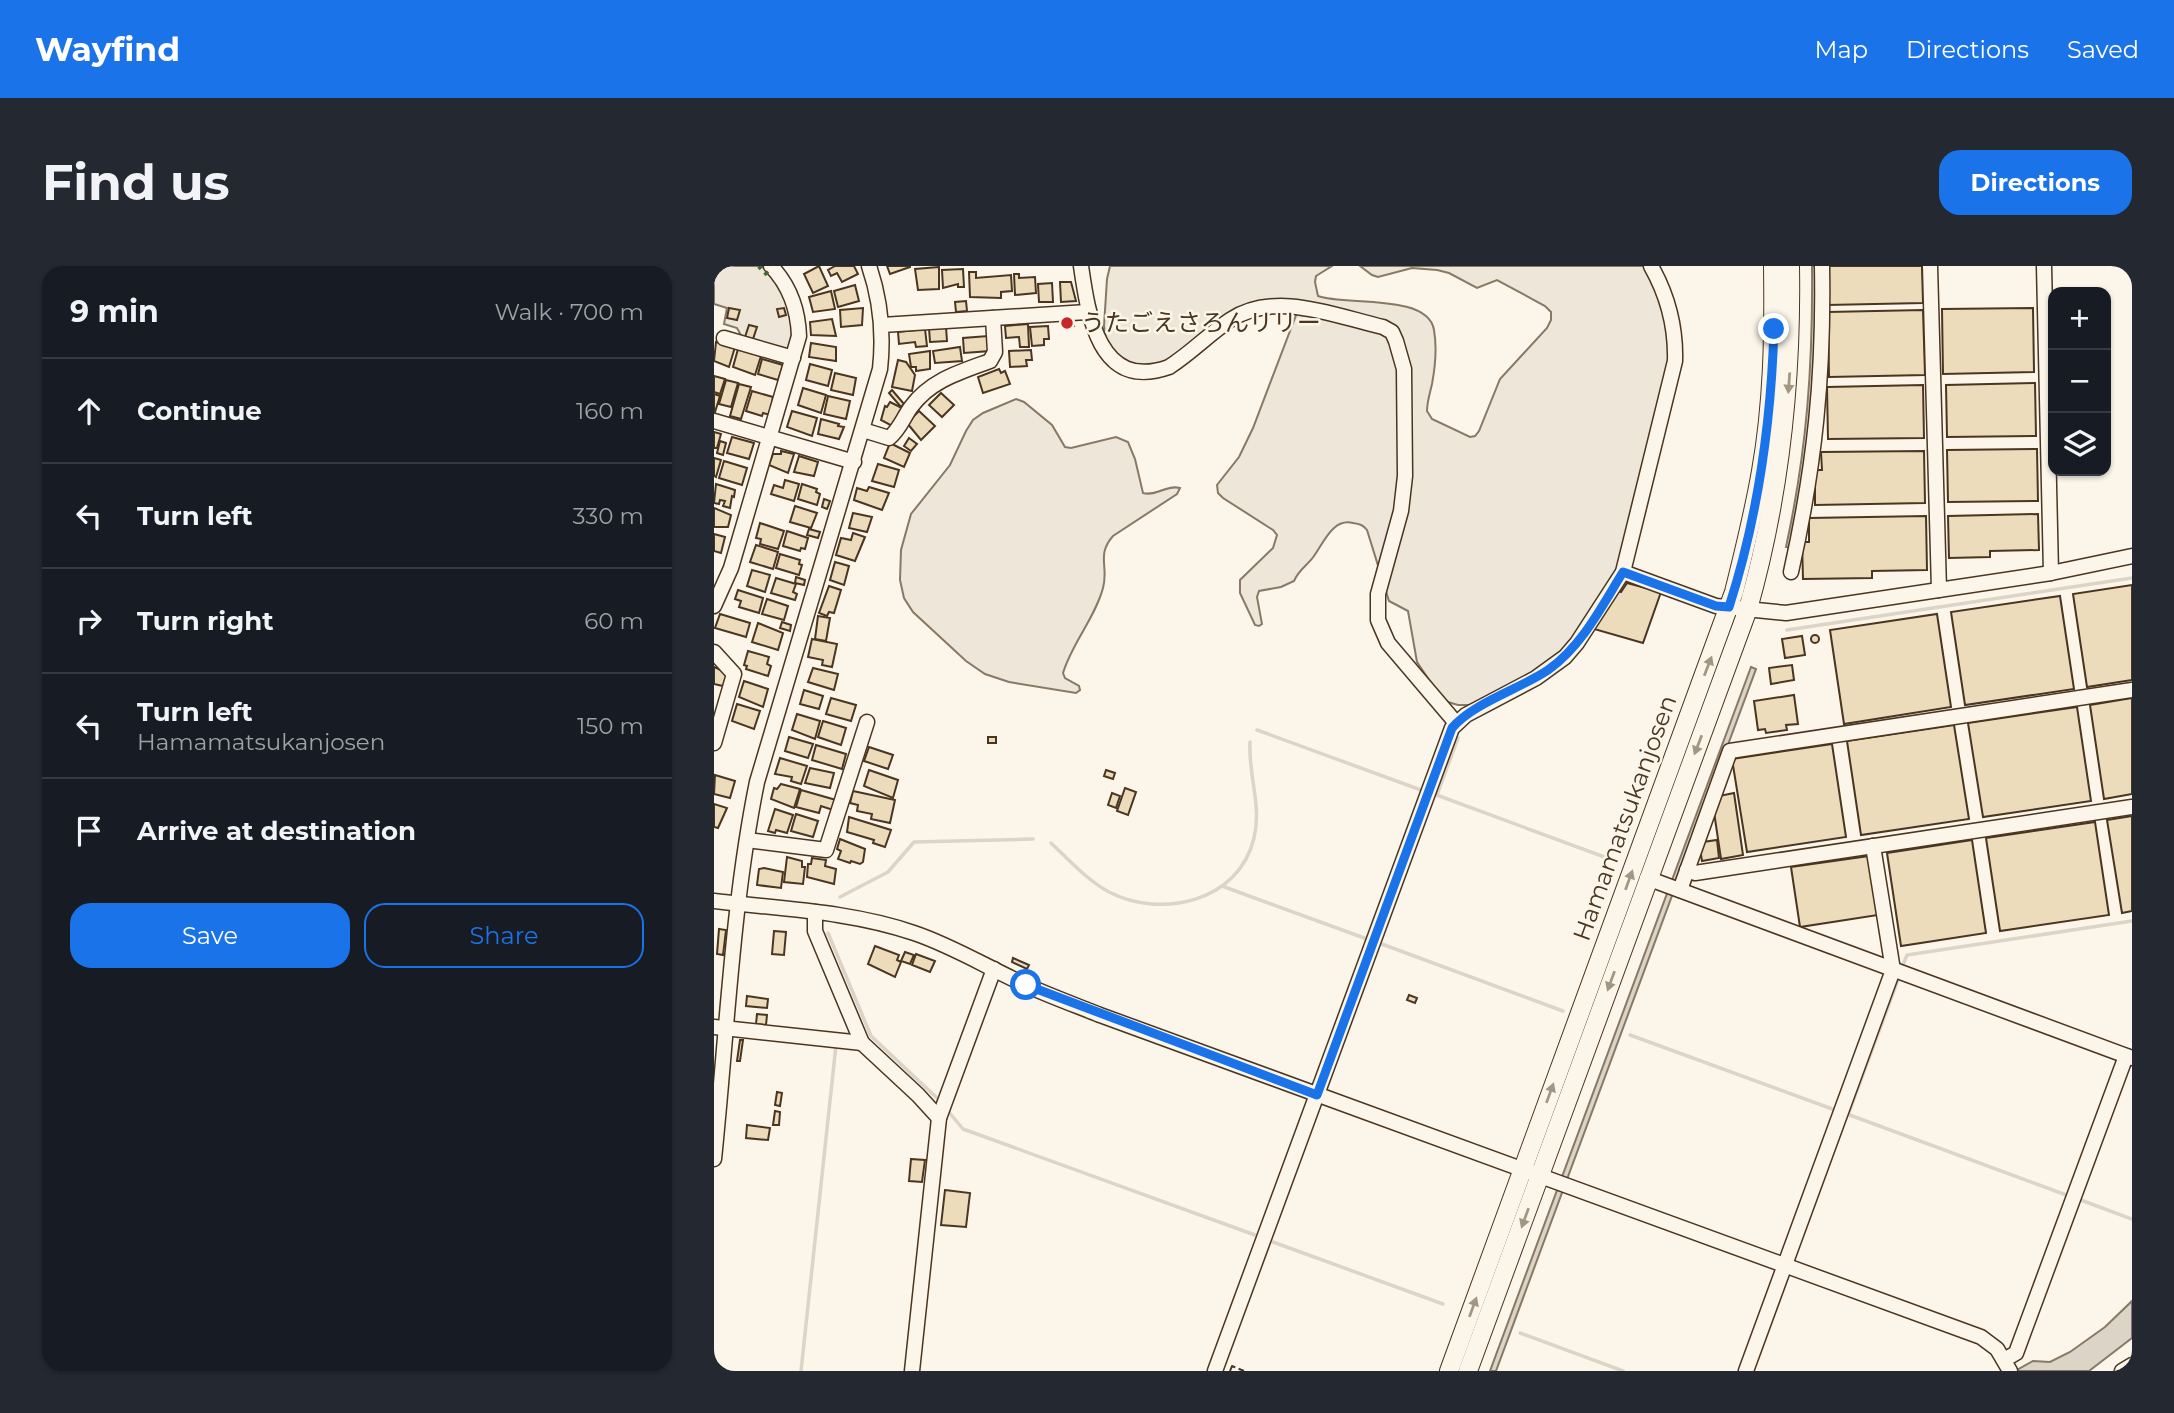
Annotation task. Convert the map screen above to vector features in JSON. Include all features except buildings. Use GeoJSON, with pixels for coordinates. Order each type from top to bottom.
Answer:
{"type":"FeatureCollection","features":[{"type":"Feature","properties":{"kind":"main road","name":"Hamamatsukanjosen"},"geometry":{"type":"LineString","coordinates":[[1449,1371],[1729,607],[1752,517],[1766,443],[1773,358],[1773,266]]}},
{"type":"Feature","properties":{"kind":"main road","name":"Hamamatsukanjosen"},"geometry":{"type":"LineString","coordinates":[[1468,1371],[1555,1181],[1748,609],[1773,502],[1783,445],[1790,359],[1790,266]]}},
{"type":"Feature","properties":{"kind":"street"},"geometry":{"type":"LineString","coordinates":[[714,606],[731,568],[799,336],[796,309],[785,284],[771,266]]}},
{"type":"Feature","properties":{"kind":"street"},"geometry":{"type":"LineString","coordinates":[[714,1159],[722,1084],[719,1027],[757,782],[880,369],[882,325],[869,266]]}},
{"type":"Feature","properties":{"kind":"street"},"geometry":{"type":"LineString","coordinates":[[1081,266],[1087,312],[1094,332],[1112,358],[1122,366],[1146,372],[1169,367],[1230,320],[1257,308],[1300,307],[1383,327],[1392,332],[1404,369],[1405,485],[1401,511],[1378,594],[1378,620],[1388,643],[1456,723]]}},
{"type":"Feature","properties":{"kind":"street"},"geometry":{"type":"LineString","coordinates":[[1215,1371],[1448,736],[1456,723],[1466,715],[1536,678],[1565,657],[1582,636],[1623,572],[1675,361],[1676,340],[1672,318],[1651,266]]}},
{"type":"Feature","properties":{"kind":"street"},"geometry":{"type":"LineString","coordinates":[[1791,572],[1808,489],[1818,420],[1823,340],[1822,266]]}},
{"type":"Feature","properties":{"kind":"street"},"geometry":{"type":"LineString","coordinates":[[1930,266],[1938,590]]}},
{"type":"Feature","properties":{"kind":"street"},"geometry":{"type":"LineString","coordinates":[[2044,266],[2051,573]]}},
{"type":"Feature","properties":{"kind":"street"},"geometry":{"type":"LineString","coordinates":[[882,325],[1087,312]]}},
{"type":"Feature","properties":{"kind":"street"},"geometry":{"type":"LineString","coordinates":[[863,430],[890,438],[898,431],[909,408],[934,384],[990,361],[995,352],[993,318]]}},
{"type":"Feature","properties":{"kind":"street"},"geometry":{"type":"LineString","coordinates":[[724,338],[793,358]]}},
{"type":"Feature","properties":{"kind":"street"},"geometry":{"type":"LineString","coordinates":[[714,421],[854,462]]}},
{"type":"Feature","properties":{"kind":"street"},"geometry":{"type":"LineString","coordinates":[[1623,572],[1716,606],[1786,613],[2051,573],[2132,556]]}},
{"type":"Feature","properties":{"kind":"street"},"geometry":{"type":"LineString","coordinates":[[714,652],[734,674],[714,743]]}},
{"type":"Feature","properties":{"kind":"street"},"geometry":{"type":"LineString","coordinates":[[1678,890],[1730,751],[2132,690]]}},
{"type":"Feature","properties":{"kind":"street"},"geometry":{"type":"LineString","coordinates":[[747,840],[826,850],[867,722]]}},
{"type":"Feature","properties":{"kind":"street"},"geometry":{"type":"LineString","coordinates":[[1687,870],[1695,873],[2132,807]]}},
{"type":"Feature","properties":{"kind":"street"},"geometry":{"type":"LineString","coordinates":[[1746,1371],[1893,970],[1873,846]]}},
{"type":"Feature","properties":{"kind":"street"},"geometry":{"type":"LineString","coordinates":[[714,901],[868,920],[913,933],[1026,985],[1100,1015],[1980,1337],[1992,1344],[2007,1365],[2016,1353],[2129,1057],[1655,881]]}},
{"type":"Feature","properties":{"kind":"street"},"geometry":{"type":"LineString","coordinates":[[816,912],[815,931],[862,1043],[939,1118]]}},
{"type":"Feature","properties":{"kind":"street"},"geometry":{"type":"LineString","coordinates":[[912,1371],[939,1118],[994,969]]}},
{"type":"Feature","properties":{"kind":"street"},"geometry":{"type":"LineString","coordinates":[[719,1027],[862,1043]]}},
{"type":"Feature","properties":{"kind":"street"},"geometry":{"type":"LineString","coordinates":[[2122,1371],[2132,1365]]}},
{"type":"Feature","properties":{"kind":"shaded area"},"geometry":{"type":"Polygon","coordinates":[[[714,266],[762,266],[771,275],[784,295],[791,316],[789,352],[743,339],[737,328],[724,324],[727,308],[714,304],[714,266]]]}},
{"type":"Feature","properties":{"kind":"shaded area"},"geometry":{"type":"Polygon","coordinates":[[[1110,266],[1332,266],[1316,276],[1318,296],[1402,306],[1417,310],[1428,318],[1434,330],[1435,350],[1427,411],[1432,419],[1470,437],[1479,431],[1500,379],[1547,328],[1551,312],[1545,306],[1497,280],[1477,288],[1449,273],[1437,270],[1412,268],[1378,277],[1360,266],[1645,266],[1666,319],[1669,361],[1617,570],[1573,640],[1548,664],[1486,699],[1470,705],[1448,702],[1440,696],[1417,662],[1408,611],[1389,601],[1367,530],[1359,524],[1346,522],[1330,532],[1294,581],[1281,587],[1259,591],[1257,597],[1262,624],[1255,625],[1240,593],[1240,580],[1273,548],[1277,535],[1223,498],[1218,493],[1217,485],[1239,457],[1253,428],[1298,310],[1271,302],[1168,363],[1135,366],[1114,353],[1106,340],[1104,326],[1110,266]]]}},
{"type":"Feature","properties":{"kind":"shaded area"},"geometry":{"type":"Polygon","coordinates":[[[1812,266],[1818,266],[1816,389],[1791,548],[1786,547],[1799,476],[1807,407],[1812,266]]]}},
{"type":"Feature","properties":{"kind":"shaded area"},"geometry":{"type":"Polygon","coordinates":[[[1016,399],[1024,402],[1052,425],[1065,447],[1071,448],[1116,437],[1128,442],[1143,493],[1180,488],[1177,494],[1113,536],[1108,543],[1104,555],[1103,588],[1063,673],[1065,678],[1079,686],[1080,690],[1076,693],[1009,682],[985,674],[966,661],[913,612],[904,598],[900,580],[901,550],[911,514],[950,465],[973,420],[1016,399]]]}},
{"type":"Feature","properties":{"kind":"shaded area"},"geometry":{"type":"Polygon","coordinates":[[[1751,667],[1756,669],[1496,1371],[1490,1371],[1751,667]]]}},
{"type":"Feature","properties":{"kind":"shaded area"},"geometry":{"type":"Polygon","coordinates":[[[2132,1301],[2132,1338],[2089,1371],[2015,1371],[2033,1361],[2050,1362],[2070,1352],[2105,1327],[2132,1301]]]}},
{"type":"Feature","properties":{"kind":"waterway"},"geometry":{"type":"LineString","coordinates":[[1787,630],[2132,578]]}},
{"type":"Feature","properties":{"kind":"waterway"},"geometry":{"type":"LineString","coordinates":[[1257,730],[1421,790]]}},
{"type":"Feature","properties":{"kind":"waterway"},"geometry":{"type":"LineString","coordinates":[[1437,795],[1458,738]]}},
{"type":"Feature","properties":{"kind":"waterway"},"geometry":{"type":"LineString","coordinates":[[1051,843],[1093,882],[1130,900],[1174,904],[1215,890],[1232,877],[1246,860],[1254,838],[1256,802],[1250,742]]}},
{"type":"Feature","properties":{"kind":"waterway"},"geometry":{"type":"LineString","coordinates":[[1434,794],[1618,862]]}},
{"type":"Feature","properties":{"kind":"waterway"},"geometry":{"type":"LineString","coordinates":[[840,897],[888,872],[914,842],[1033,839]]}},
{"type":"Feature","properties":{"kind":"waterway"},"geometry":{"type":"LineString","coordinates":[[1222,886],[1367,939]]}},
{"type":"Feature","properties":{"kind":"waterway"},"geometry":{"type":"LineString","coordinates":[[1903,965],[1907,955],[2132,921]]}},
{"type":"Feature","properties":{"kind":"waterway"},"geometry":{"type":"LineString","coordinates":[[828,933],[871,1036],[937,1098]]}},
{"type":"Feature","properties":{"kind":"waterway"},"geometry":{"type":"LineString","coordinates":[[1379,943],[1563,1011]]}},
{"type":"Feature","properties":{"kind":"waterway"},"geometry":{"type":"LineString","coordinates":[[1848,1115],[1898,980]]}},
{"type":"Feature","properties":{"kind":"waterway"},"geometry":{"type":"LineString","coordinates":[[1630,1035],[1835,1110]]}},
{"type":"Feature","properties":{"kind":"waterway"},"geometry":{"type":"LineString","coordinates":[[801,1371],[836,1045]]}},
{"type":"Feature","properties":{"kind":"waterway"},"geometry":{"type":"LineString","coordinates":[[948,1111],[963,1129],[1255,1235]]}},
{"type":"Feature","properties":{"kind":"waterway"},"geometry":{"type":"LineString","coordinates":[[1847,1114],[2069,1196]]}},
{"type":"Feature","properties":{"kind":"waterway"},"geometry":{"type":"LineString","coordinates":[[2078,1199],[2132,1219]]}},
{"type":"Feature","properties":{"kind":"waterway"},"geometry":{"type":"LineString","coordinates":[[1273,1242],[1443,1304]]}},
{"type":"Feature","properties":{"kind":"waterway"},"geometry":{"type":"LineString","coordinates":[[1520,1333],[1623,1371]]}},
{"type":"Feature","properties":{"kind":"hedge"},"geometry":{"type":"LineString","coordinates":[[759,266],[771,278]]}},
{"type":"Feature","properties":{"kind":"fence"},"geometry":{"type":"LineString","coordinates":[[1230,1371],[1232,1366],[1244,1371]]}},
{"type":"Feature","properties":{"kind":"place","name":"うたごえさろんリリー"},"geometry":{"type":"Point","coordinates":[1067,323]}},
{"type":"Feature","properties":{"kind":"route"},"geometry":{"type":"LineString","coordinates":[[1026,985],[1317,1095],[1426,797],[1452,728],[1458,720],[1536,678],[1565,657],[1587,629],[1623,572],[1716,606],[1729,607],[1750,527],[1766,443],[1774,329]]}}]}
